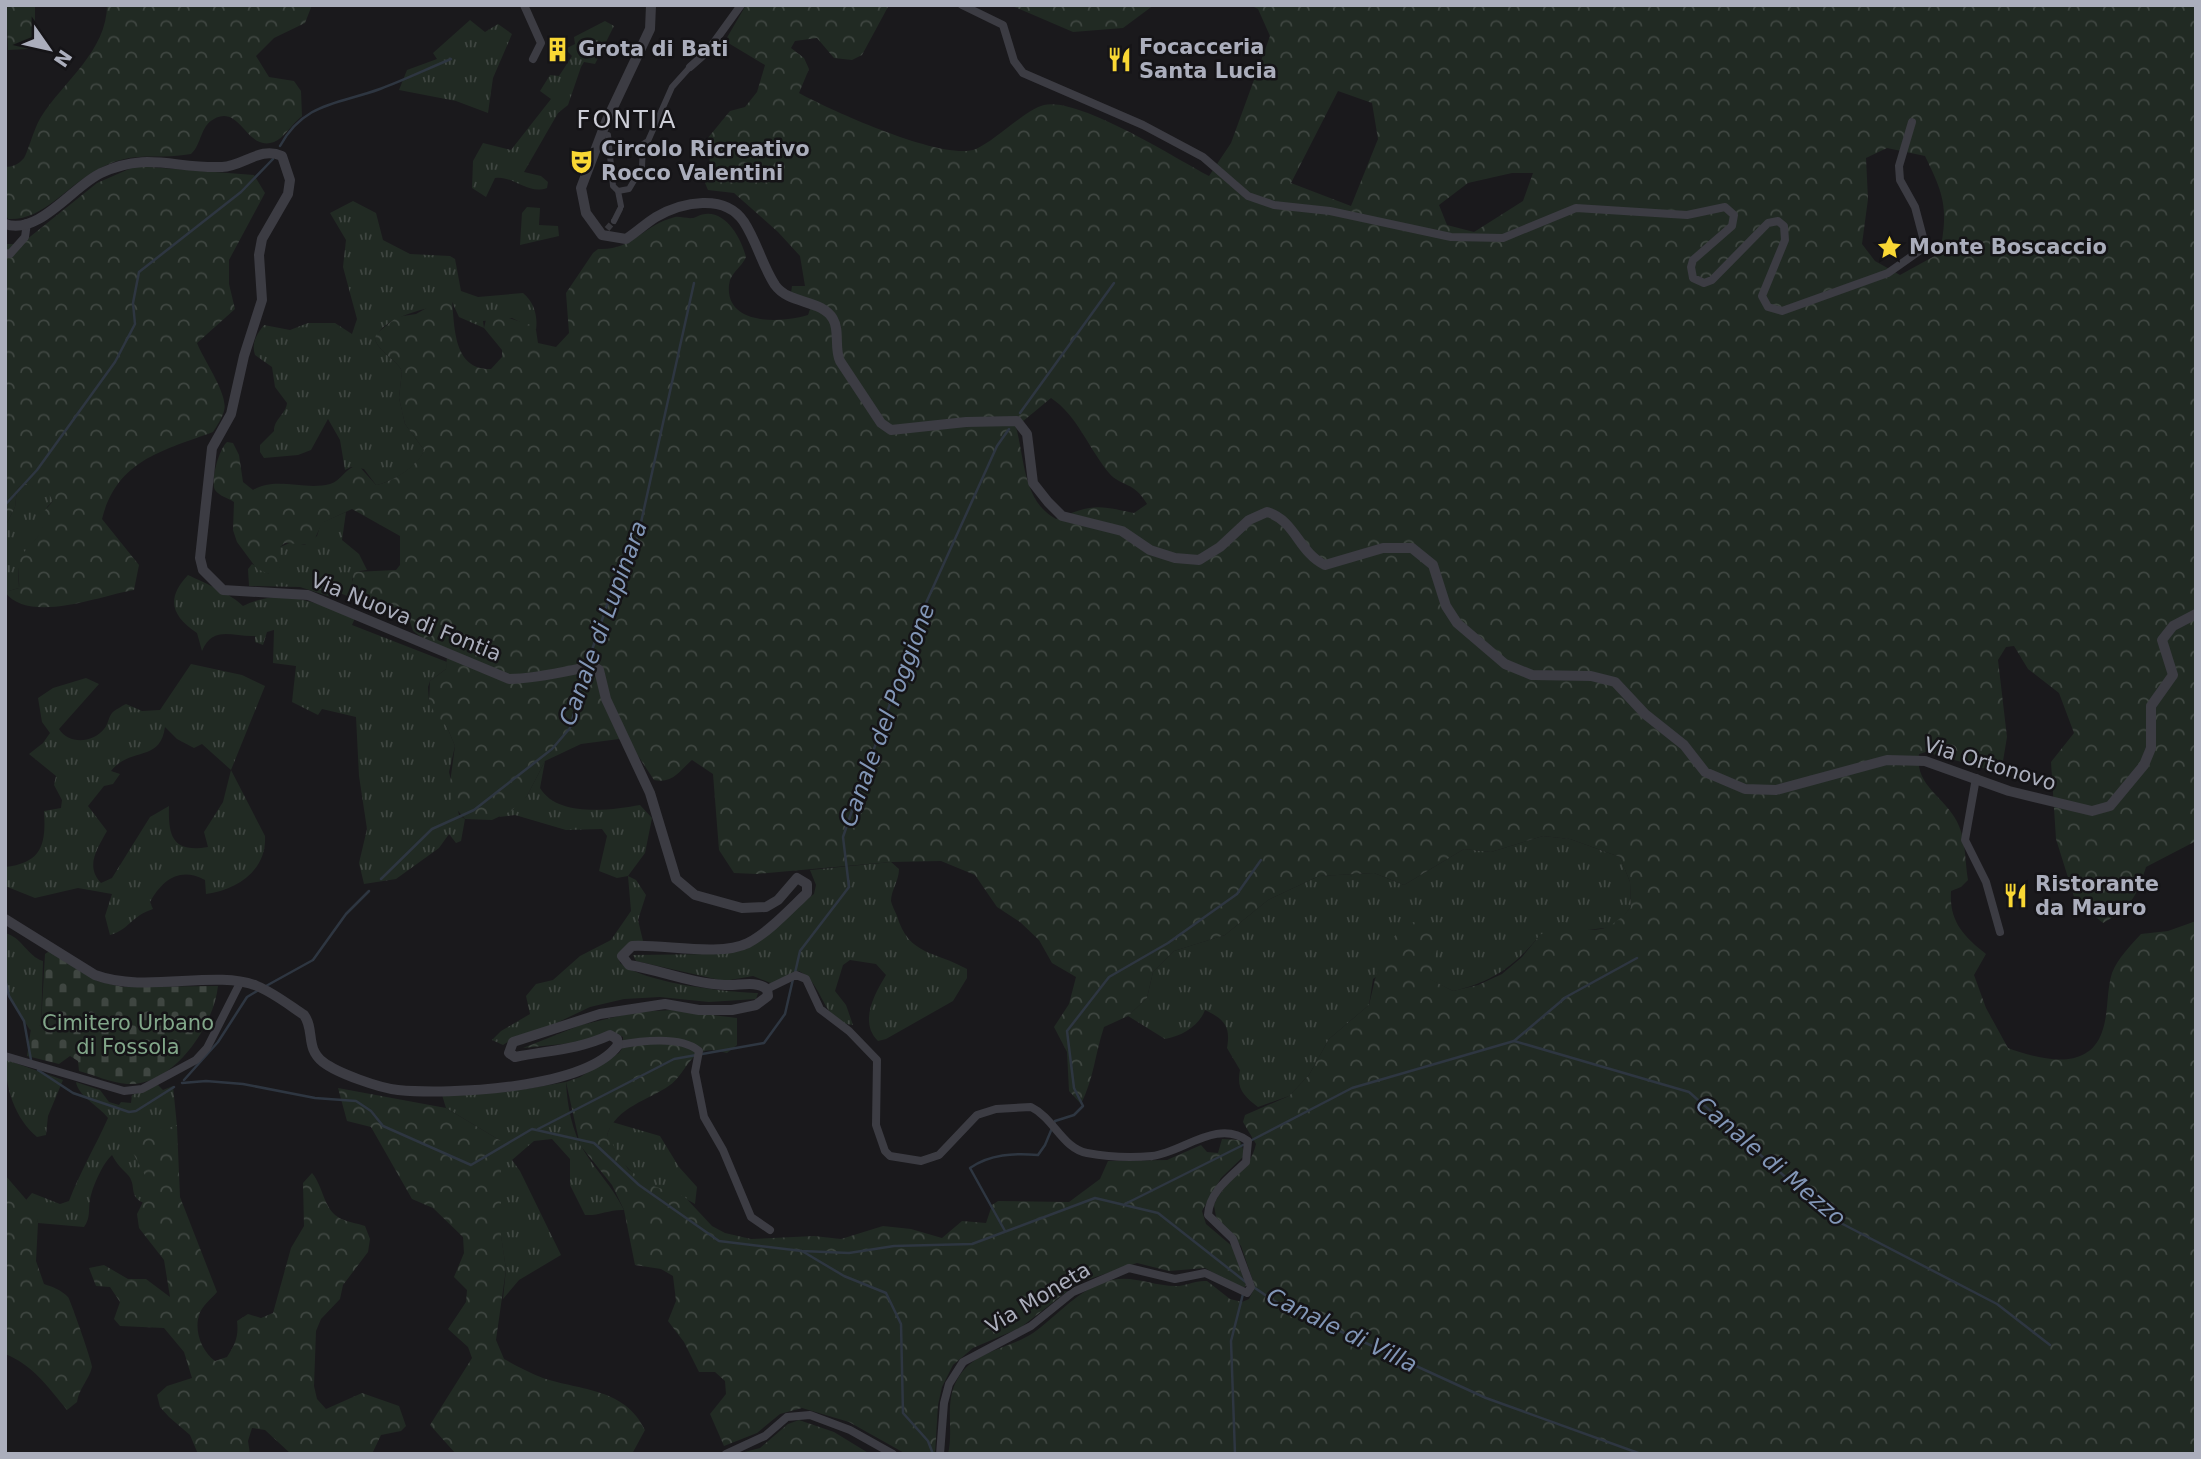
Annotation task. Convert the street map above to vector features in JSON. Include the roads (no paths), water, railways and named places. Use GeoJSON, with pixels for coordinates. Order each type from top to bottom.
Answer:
{"type":"FeatureCollection","features":[{"type":"Feature","properties":{"kind":"street"},"geometry":{"type":"LineString","coordinates":[[524,5],[541,43],[533,59]]}},
{"type":"Feature","properties":{"kind":"street","name":"Via Ortonovo"},"geometry":{"type":"LineString","coordinates":[[651,5],[650,29],[581,188],[581,199],[591,223],[605,232],[626,239],[656,218],[677,208],[707,203],[724,206],[744,221],[766,270],[784,296],[826,310],[832,318],[835,352],[881,423],[891,430],[966,422],[1017,421],[1027,434],[1033,483],[1062,516],[1122,531],[1150,550],[1175,558],[1199,560],[1220,547],[1249,520],[1267,512],[1285,520],[1309,554],[1325,565],[1382,548],[1412,548],[1433,565],[1446,606],[1457,623],[1505,664],[1532,675],[1591,676],[1615,682],[1645,714],[1684,745],[1696,764],[1733,785],[1760,791],[1776,790],[1898,759],[1925,761],[2009,791],[2082,811],[2109,806],[2150,757],[2151,706],[2173,676],[2162,640],[2165,632],[2196,614]]}},
{"type":"Feature","properties":{"kind":"street"},"geometry":{"type":"LineString","coordinates":[[618,191],[629,190],[640,171],[643,144],[648,141],[672,87],[707,52],[741,5]]}},
{"type":"Feature","properties":{"kind":"street"},"geometry":{"type":"LineString","coordinates":[[962,5],[1003,25],[1014,61],[1023,73],[1126,116],[1203,157],[1233,184],[1259,202],[1351,215],[1451,237],[1503,238],[1576,208],[1687,215],[1726,207],[1734,215],[1732,226],[1693,260],[1693,278],[1704,283],[1712,280],[1768,223],[1778,221],[1784,226],[1785,240],[1762,296],[1768,307],[1782,311],[1888,273],[1922,249],[1924,241],[1915,207],[1900,180],[1899,166],[1912,122]]}},
{"type":"Feature","properties":{"kind":"street"},"geometry":{"type":"LineString","coordinates":[[593,156],[598,157],[608,135],[613,186],[618,191],[621,207],[614,221]]}},
{"type":"Feature","properties":{"kind":"street","name":"Via Nuova di Fontia"},"geometry":{"type":"LineString","coordinates":[[5,224],[18,226],[51,212],[99,174],[124,164],[145,160],[223,167],[239,164],[263,152],[282,156],[289,172],[288,194],[262,239],[259,255],[262,300],[244,356],[231,414],[212,448],[200,558],[203,570],[223,590],[308,595],[509,679],[525,679],[539,673],[593,666],[599,670],[606,699],[650,793],[676,879],[695,895],[743,908],[766,906],[778,900],[797,878],[807,884],[807,892],[795,905],[747,944],[727,947],[632,946],[624,953],[624,961],[629,965],[702,981],[723,985],[762,985],[767,989]]}},
{"type":"Feature","properties":{"kind":"street"},"geometry":{"type":"LineString","coordinates":[[5,253],[10,254],[25,237],[27,223]]}},
{"type":"Feature","properties":{"kind":"street"},"geometry":{"type":"LineString","coordinates":[[1976,778],[1965,841],[1986,882],[2000,932]]}},
{"type":"Feature","properties":{"kind":"street"},"geometry":{"type":"LineString","coordinates":[[5,919],[95,975],[108,980],[129,983],[256,985],[304,1015],[308,1021],[309,1043],[321,1061],[331,1068],[396,1090],[476,1091],[551,1079],[583,1069],[618,1045],[664,1042],[688,1045],[699,1051],[695,1072],[704,1117],[723,1150],[751,1217],[770,1230]]}},
{"type":"Feature","properties":{"kind":"street","name":"Via Moneta"},"geometry":{"type":"LineString","coordinates":[[767,989],[796,975],[806,979],[821,1009],[870,1050],[879,1068],[876,1125],[885,1151],[890,1156],[920,1161],[939,1155],[953,1143],[968,1122],[996,1109],[1031,1107],[1055,1125],[1073,1149],[1110,1156],[1151,1156],[1172,1152],[1197,1137],[1242,1137],[1250,1147],[1246,1162],[1225,1180],[1213,1196],[1208,1215],[1233,1239],[1251,1287],[1244,1294],[1205,1273],[1175,1279],[1129,1269],[1073,1292],[1031,1326],[963,1362],[949,1384],[944,1403],[940,1454]]}},
{"type":"Feature","properties":{"kind":"street"},"geometry":{"type":"LineString","coordinates":[[5,1056],[124,1091],[142,1089],[196,1060],[206,1048],[240,983]]}},
{"type":"Feature","properties":{"kind":"street"},"geometry":{"type":"LineString","coordinates":[[618,1045],[617,1039],[610,1035],[585,1047],[561,1051],[515,1057],[508,1049],[520,1038],[540,1036],[570,1022],[600,1014],[665,1004],[699,1010],[732,1010],[762,1002],[768,996],[767,989]]}},
{"type":"Feature","properties":{"kind":"street"},"geometry":{"type":"LineString","coordinates":[[726,1454],[765,1436],[787,1417],[810,1415],[850,1430],[893,1454]]}},
{"type":"Feature","properties":{"kind":"waterway"},"geometry":{"type":"LineString","coordinates":[[280,146],[300,121],[311,113],[380,89],[451,59]]}},
{"type":"Feature","properties":{"kind":"waterway"},"geometry":{"type":"LineString","coordinates":[[5,505],[37,470],[115,362],[135,324],[133,303],[139,272],[241,192],[273,159]]}},
{"type":"Feature","properties":{"kind":"waterway","name":"Canale di Lupinara"},"geometry":{"type":"LineString","coordinates":[[588,662],[612,590],[638,536],[694,283]]}},
{"type":"Feature","properties":{"kind":"waterway","name":"Canale del Poggione"},"geometry":{"type":"LineString","coordinates":[[1020,413],[1114,283]]}},
{"type":"Feature","properties":{"kind":"waterway","name":"Canale del Poggione"},"geometry":{"type":"LineString","coordinates":[[795,973],[800,951],[849,887],[843,837],[854,805],[926,603],[997,446],[1009,429]]}},
{"type":"Feature","properties":{"kind":"waterway","name":"Canale di Lupinara"},"geometry":{"type":"LineString","coordinates":[[381,879],[432,829],[474,810],[552,749],[570,728],[585,672]]}},
{"type":"Feature","properties":{"kind":"waterway"},"geometry":{"type":"LineString","coordinates":[[1005,1231],[970,1168],[1002,1156],[1038,1155],[1055,1121],[1074,1115],[1083,1106],[1074,1088],[1067,1031],[1109,977],[1168,943],[1237,894],[1261,860]]}},
{"type":"Feature","properties":{"kind":"waterway","name":"Canale di Lupinara"},"geometry":{"type":"LineString","coordinates":[[266,986],[313,960],[346,914],[369,891]]}},
{"type":"Feature","properties":{"kind":"waterway","name":"Canale di Villa"},"geometry":{"type":"LineString","coordinates":[[1514,1041],[1566,997],[1637,958]]}},
{"type":"Feature","properties":{"kind":"waterway"},"geometry":{"type":"LineString","coordinates":[[5,979],[9,996],[24,1021],[31,1060]]}},
{"type":"Feature","properties":{"kind":"waterway","name":"Canale del Poggione"},"geometry":{"type":"LineString","coordinates":[[538,1129],[674,1059],[764,1043],[785,1014],[793,979]]}},
{"type":"Feature","properties":{"kind":"waterway","name":"Canale di Lupinara"},"geometry":{"type":"LineString","coordinates":[[184,1080],[218,1042],[247,997],[257,991]]}},
{"type":"Feature","properties":{"kind":"waterway","name":"Canale di Mezzo"},"geometry":{"type":"LineString","coordinates":[[1250,1141],[1352,1088],[1514,1041],[1689,1092],[1833,1219],[1997,1304],[2050,1345]]}},
{"type":"Feature","properties":{"kind":"waterway"},"geometry":{"type":"LineString","coordinates":[[38,1070],[73,1093],[129,1112],[136,1111],[174,1087]]}},
{"type":"Feature","properties":{"kind":"waterway","name":"Canale di Villa"},"geometry":{"type":"LineString","coordinates":[[182,1083],[206,1081],[243,1084],[315,1098],[356,1101],[371,1111],[383,1126],[471,1165],[532,1129],[594,1143],[639,1185],[719,1241],[802,1251],[849,1253],[894,1246],[972,1244],[1095,1198],[1158,1213],[1247,1283]]}},
{"type":"Feature","properties":{"kind":"waterway","name":"Canale di Mezzo"},"geometry":{"type":"LineString","coordinates":[[1125,1204],[1245,1144]]}},
{"type":"Feature","properties":{"kind":"waterway"},"geometry":{"type":"LineString","coordinates":[[802,1251],[844,1276],[886,1293],[901,1324],[903,1413],[928,1441],[933,1454]]}},
{"type":"Feature","properties":{"kind":"waterway","name":"Canale di Villa"},"geometry":{"type":"LineString","coordinates":[[1252,1286],[1274,1301],[1486,1398],[1641,1454]]}},
{"type":"Feature","properties":{"kind":"waterway"},"geometry":{"type":"LineString","coordinates":[[1235,1454],[1231,1341],[1243,1294]]}},
{"type":"Feature","properties":{"kind":"tunnel"},"geometry":{"type":"LineString","coordinates":[[607,229],[614,221]]}},
{"type":"Feature","properties":{"kind":"place","name":"Grota di Bati"},"geometry":{"type":"Point","coordinates":[558,49]}},
{"type":"Feature","properties":{"kind":"place","name":"Focacceria Santa Lucia"},"geometry":{"type":"Point","coordinates":[1119,59]}},
{"type":"Feature","properties":{"kind":"place","name":"Circolo Ricreativo Rocco Valentini"},"geometry":{"type":"Point","coordinates":[581,161]}},
{"type":"Feature","properties":{"kind":"place","name":"Monte Boscaccio"},"geometry":{"type":"Point","coordinates":[1889,247]}},
{"type":"Feature","properties":{"kind":"place","name":"Ristorante da Mauro"},"geometry":{"type":"Point","coordinates":[2015,896]}},
{"type":"Feature","properties":{"kind":"district","name":"FONTIA"},"geometry":{"type":"Point","coordinates":[627,120]}},
{"type":"Feature","properties":{"kind":"park label","name":"Cimitero Urbano di Fossola"},"geometry":{"type":"Point","coordinates":[128,1035]}}]}
